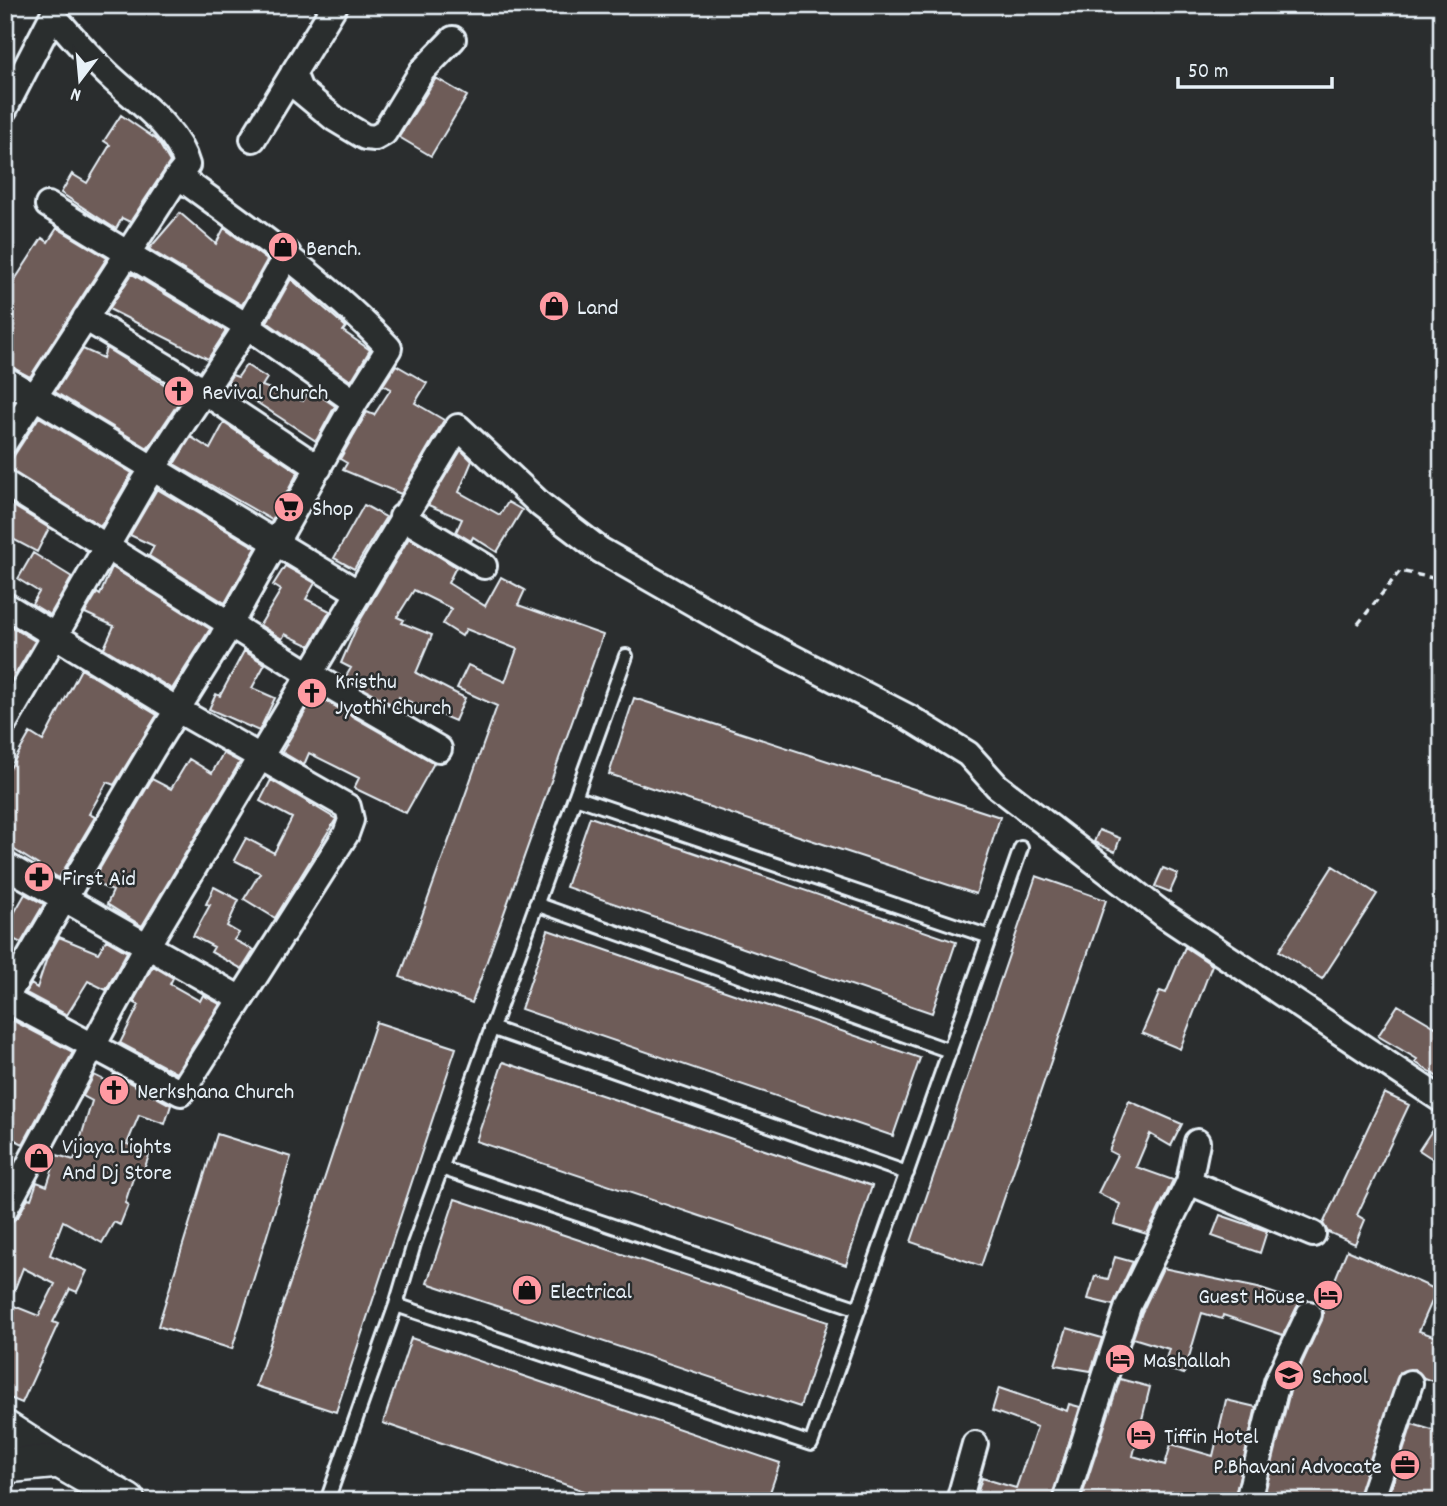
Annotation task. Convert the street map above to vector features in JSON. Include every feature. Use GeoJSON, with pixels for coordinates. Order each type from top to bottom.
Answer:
{"type":"FeatureCollection","features":[{"type":"Feature","properties":{"kind":"main road"},"geometry":{"type":"LineString","coordinates":[[5,1466],[59,1461],[128,1501]]}},
{"type":"Feature","properties":{"kind":"street"},"geometry":{"type":"LineString","coordinates":[[253,139],[335,5]]}},
{"type":"Feature","properties":{"kind":"street"},"geometry":{"type":"LineString","coordinates":[[5,108],[56,10],[80,47],[156,117],[183,150],[187,164],[5,442]]}},
{"type":"Feature","properties":{"kind":"street"},"geometry":{"type":"LineString","coordinates":[[293,73],[300,90],[335,119],[365,138],[374,138],[390,123],[422,71],[453,39]]}},
{"type":"Feature","properties":{"kind":"street"},"geometry":{"type":"LineString","coordinates":[[5,605],[176,709],[348,807],[351,820],[346,834],[239,998],[213,1046],[181,1093],[5,999],[176,709],[229,624],[355,402],[389,348],[349,305],[288,254],[178,176]]}},
{"type":"Feature","properties":{"kind":"street"},"geometry":{"type":"LineString","coordinates":[[48,205],[128,251],[247,326],[355,402]]}},
{"type":"Feature","properties":{"kind":"street"},"geometry":{"type":"LineString","coordinates":[[5,722],[152,470],[247,326],[288,254]]}},
{"type":"Feature","properties":{"kind":"street"},"geometry":{"type":"LineString","coordinates":[[85,318],[204,391],[319,468]]}},
{"type":"Feature","properties":{"kind":"street"},"geometry":{"type":"LineString","coordinates":[[5,379],[359,593]]}},
{"type":"Feature","properties":{"kind":"street"},"geometry":{"type":"LineString","coordinates":[[5,1209],[147,946],[402,517],[458,428],[541,505],[600,550],[751,636],[908,717],[968,754],[997,786],[1164,915],[1442,1100]]}},
{"type":"Feature","properties":{"kind":"street"},"geometry":{"type":"LineString","coordinates":[[5,484],[229,624],[439,750]]}},
{"type":"Feature","properties":{"kind":"street"},"geometry":{"type":"LineString","coordinates":[[402,517],[484,566]]}},
{"type":"Feature","properties":{"kind":"street"},"geometry":{"type":"LineString","coordinates":[[5,865],[239,998]]}},
{"type":"Feature","properties":{"kind":"street"},"geometry":{"type":"LineString","coordinates":[[1065,1501],[1128,1306],[1189,1182],[1198,1142]]}},
{"type":"Feature","properties":{"kind":"street"},"geometry":{"type":"LineString","coordinates":[[1189,1182],[1313,1234]]}},
{"type":"Feature","properties":{"kind":"street"},"geometry":{"type":"LineString","coordinates":[[1248,1501],[1277,1382],[1309,1314]]}},
{"type":"Feature","properties":{"kind":"street"},"geometry":{"type":"LineString","coordinates":[[1371,1501],[1410,1383]]}},
{"type":"Feature","properties":{"kind":"street"},"geometry":{"type":"LineString","coordinates":[[5,1426],[59,1461]]}},
{"type":"Feature","properties":{"kind":"street"},"geometry":{"type":"LineString","coordinates":[[960,1501],[975,1444]]}},
{"type":"Feature","properties":{"kind":"lane"},"geometry":{"type":"LineString","coordinates":[[327,1501],[441,1168],[626,656]]}},
{"type":"Feature","properties":{"kind":"lane"},"geometry":{"type":"LineString","coordinates":[[575,797],[990,937]]}},
{"type":"Feature","properties":{"kind":"lane"},"geometry":{"type":"LineString","coordinates":[[396,1305],[811,1444],[1021,848]]}},
{"type":"Feature","properties":{"kind":"lane"},"geometry":{"type":"LineString","coordinates":[[536,904],[950,1051]]}},
{"type":"Feature","properties":{"kind":"lane"},"geometry":{"type":"LineString","coordinates":[[491,1028],[907,1172]]}},
{"type":"Feature","properties":{"kind":"lane"},"geometry":{"type":"LineString","coordinates":[[441,1168],[859,1309]]}},
{"type":"Feature","properties":{"kind":"path"},"geometry":{"type":"LineString","coordinates":[[1358,624],[1400,571],[1442,580]]}},
{"type":"Feature","properties":{"kind":"building"},"geometry":{"type":"Polygon","coordinates":[[[436,78],[467,96],[431,156],[399,137],[436,78]]]}},
{"type":"Feature","properties":{"kind":"building"},"geometry":{"type":"Polygon","coordinates":[[[121,115],[157,140],[170,162],[130,222],[122,218],[116,229],[61,193],[72,174],[87,183],[110,145],[104,141],[121,115]]]}},
{"type":"Feature","properties":{"kind":"building"},"geometry":{"type":"Polygon","coordinates":[[[180,213],[216,244],[224,228],[267,260],[242,305],[149,249],[180,213]]]}},
{"type":"Feature","properties":{"kind":"building"},"geometry":{"type":"Polygon","coordinates":[[[57,228],[107,258],[30,377],[5,364],[5,295],[42,238],[48,242],[57,228]]]}},
{"type":"Feature","properties":{"kind":"building"},"geometry":{"type":"Polygon","coordinates":[[[132,274],[226,331],[208,359],[109,309],[132,274]]]}},
{"type":"Feature","properties":{"kind":"building"},"geometry":{"type":"Polygon","coordinates":[[[291,279],[346,327],[343,331],[370,350],[351,381],[267,322],[291,279]]]}},
{"type":"Feature","properties":{"kind":"building"},"geometry":{"type":"Polygon","coordinates":[[[106,348],[183,396],[148,448],[55,392],[83,349],[103,358],[106,348]]]}},
{"type":"Feature","properties":{"kind":"building"},"geometry":{"type":"Polygon","coordinates":[[[246,365],[267,378],[262,386],[303,401],[310,389],[335,406],[316,441],[227,383],[232,375],[238,377],[246,365]]]}},
{"type":"Feature","properties":{"kind":"building"},"geometry":{"type":"Polygon","coordinates":[[[396,365],[427,383],[415,403],[444,420],[401,494],[343,470],[347,463],[340,459],[367,412],[374,415],[391,389],[383,385],[396,365]]]}},
{"type":"Feature","properties":{"kind":"building"},"geometry":{"type":"Polygon","coordinates":[[[39,417],[132,473],[101,526],[6,468],[39,417]]]}},
{"type":"Feature","properties":{"kind":"building"},"geometry":{"type":"Polygon","coordinates":[[[224,423],[298,472],[272,520],[174,464],[191,437],[210,449],[224,423]]]}},
{"type":"Feature","properties":{"kind":"building"},"geometry":{"type":"Polygon","coordinates":[[[461,450],[472,461],[459,492],[500,515],[508,502],[522,510],[497,552],[473,537],[471,541],[456,532],[462,519],[428,505],[461,450]]]}},
{"type":"Feature","properties":{"kind":"building"},"geometry":{"type":"Polygon","coordinates":[[[157,489],[256,548],[225,603],[149,556],[154,546],[130,535],[157,489]]]}},
{"type":"Feature","properties":{"kind":"building"},"geometry":{"type":"Polygon","coordinates":[[[5,501],[49,528],[37,552],[5,535],[5,501]]]}},
{"type":"Feature","properties":{"kind":"building"},"geometry":{"type":"Polygon","coordinates":[[[364,505],[386,517],[354,569],[334,558],[364,505]]]}},
{"type":"Feature","properties":{"kind":"building"},"geometry":{"type":"Polygon","coordinates":[[[409,538],[456,567],[448,583],[485,606],[501,577],[525,590],[518,605],[603,635],[472,1003],[400,977],[497,706],[457,688],[468,665],[505,682],[517,649],[466,629],[462,636],[443,624],[452,609],[414,590],[397,617],[404,620],[402,623],[432,635],[416,673],[465,698],[455,721],[399,697],[395,706],[345,678],[351,668],[341,663],[358,624],[409,538]]]}},
{"type":"Feature","properties":{"kind":"building"},"geometry":{"type":"Polygon","coordinates":[[[33,553],[72,577],[50,615],[32,604],[39,592],[18,579],[33,553]]]}},
{"type":"Feature","properties":{"kind":"building"},"geometry":{"type":"Polygon","coordinates":[[[285,566],[315,583],[306,599],[330,611],[310,646],[285,634],[282,639],[260,625],[281,590],[273,585],[285,566]]]}},
{"type":"Feature","properties":{"kind":"building"},"geometry":{"type":"Polygon","coordinates":[[[112,567],[210,629],[172,689],[104,648],[114,626],[85,613],[97,593],[100,595],[112,567]]]}},
{"type":"Feature","properties":{"kind":"building"},"geometry":{"type":"Polygon","coordinates":[[[5,623],[35,641],[5,692],[5,623]]]}},
{"type":"Feature","properties":{"kind":"building"},"geometry":{"type":"Polygon","coordinates":[[[244,651],[265,664],[252,688],[275,698],[259,731],[209,709],[216,694],[220,696],[244,651]]]}},
{"type":"Feature","properties":{"kind":"building"},"geometry":{"type":"Polygon","coordinates":[[[81,669],[157,715],[114,785],[107,782],[89,814],[95,817],[59,878],[5,844],[5,777],[30,733],[43,741],[81,669]]]}},
{"type":"Feature","properties":{"kind":"building"},"geometry":{"type":"Polygon","coordinates":[[[315,695],[434,763],[406,813],[354,788],[359,778],[309,753],[304,765],[282,752],[315,695]]]}},
{"type":"Feature","properties":{"kind":"building"},"geometry":{"type":"Polygon","coordinates":[[[634,698],[1000,817],[976,894],[609,774],[634,698]]]}},
{"type":"Feature","properties":{"kind":"building"},"geometry":{"type":"Polygon","coordinates":[[[223,753],[240,762],[142,926],[107,904],[113,891],[92,882],[152,779],[171,789],[189,759],[212,773],[223,753]]]}},
{"type":"Feature","properties":{"kind":"building"},"geometry":{"type":"Polygon","coordinates":[[[271,780],[336,819],[275,918],[244,899],[260,873],[234,860],[246,838],[274,853],[292,818],[260,801],[271,780]]]}},
{"type":"Feature","properties":{"kind":"building"},"geometry":{"type":"Polygon","coordinates":[[[590,817],[956,942],[932,1013],[566,887],[590,817]]]}},
{"type":"Feature","properties":{"kind":"building"},"geometry":{"type":"Polygon","coordinates":[[[1099,830],[1120,838],[1115,852],[1094,842],[1099,830]]]}},
{"type":"Feature","properties":{"kind":"building"},"geometry":{"type":"Polygon","coordinates":[[[1333,866],[1377,894],[1322,979],[1279,951],[1333,866]]]}},
{"type":"Feature","properties":{"kind":"building"},"geometry":{"type":"Polygon","coordinates":[[[1163,868],[1178,874],[1170,892],[1155,886],[1163,868]]]}},
{"type":"Feature","properties":{"kind":"building"},"geometry":{"type":"Polygon","coordinates":[[[1036,876],[1106,900],[981,1266],[911,1242],[1036,876]]]}},
{"type":"Feature","properties":{"kind":"building"},"geometry":{"type":"Polygon","coordinates":[[[214,887],[239,900],[227,926],[239,933],[234,940],[254,950],[242,969],[211,952],[214,947],[193,936],[210,905],[206,904],[214,887]]]}},
{"type":"Feature","properties":{"kind":"building"},"geometry":{"type":"Polygon","coordinates":[[[25,894],[44,904],[21,943],[5,935],[5,929],[25,894]]]}},
{"type":"Feature","properties":{"kind":"building"},"geometry":{"type":"Polygon","coordinates":[[[548,930],[920,1058],[893,1136],[521,1009],[548,930]]]}},
{"type":"Feature","properties":{"kind":"building"},"geometry":{"type":"Polygon","coordinates":[[[59,937],[98,953],[106,940],[127,952],[106,990],[88,981],[67,1015],[26,993],[31,984],[37,988],[47,958],[59,937]]]}},
{"type":"Feature","properties":{"kind":"building"},"geometry":{"type":"Polygon","coordinates":[[[1185,947],[1212,965],[1180,1049],[1142,1033],[1160,991],[1166,993],[1185,947]]]}},
{"type":"Feature","properties":{"kind":"building"},"geometry":{"type":"Polygon","coordinates":[[[153,966],[173,978],[170,984],[200,1001],[203,995],[220,1004],[176,1073],[120,1043],[139,1005],[133,1002],[153,966]]]}},
{"type":"Feature","properties":{"kind":"building"},"geometry":{"type":"Polygon","coordinates":[[[1398,1005],[1442,1031],[1442,1080],[1415,1062],[1417,1059],[1378,1036],[1398,1005]]]}},
{"type":"Feature","properties":{"kind":"building"},"geometry":{"type":"Polygon","coordinates":[[[12,1020],[73,1052],[23,1144],[5,1135],[5,1033],[12,1020]]]}},
{"type":"Feature","properties":{"kind":"building"},"geometry":{"type":"Polygon","coordinates":[[[376,1022],[456,1048],[336,1412],[256,1386],[376,1022]]]}},
{"type":"Feature","properties":{"kind":"building"},"geometry":{"type":"Polygon","coordinates":[[[503,1062],[872,1186],[846,1265],[476,1141],[503,1062]]]}},
{"type":"Feature","properties":{"kind":"building"},"geometry":{"type":"Polygon","coordinates":[[[114,1074],[171,1105],[165,1124],[139,1115],[127,1144],[150,1153],[143,1172],[136,1169],[125,1203],[128,1205],[120,1225],[114,1222],[102,1243],[63,1221],[50,1255],[87,1271],[77,1292],[70,1289],[53,1322],[58,1324],[22,1403],[5,1396],[5,1224],[18,1217],[28,1198],[31,1199],[37,1182],[47,1186],[57,1155],[74,1160],[92,1101],[83,1096],[94,1075],[110,1083],[114,1074]],[[23,1268],[9,1304],[39,1316],[55,1284],[23,1268]]]}},
{"type":"Feature","properties":{"kind":"building"},"geometry":{"type":"Polygon","coordinates":[[[1384,1093],[1409,1105],[1357,1215],[1365,1220],[1355,1244],[1328,1232],[1323,1224],[1384,1093]]]}},
{"type":"Feature","properties":{"kind":"building"},"geometry":{"type":"Polygon","coordinates":[[[1129,1101],[1182,1124],[1171,1146],[1150,1134],[1136,1167],[1173,1180],[1147,1234],[1114,1224],[1120,1204],[1098,1193],[1117,1155],[1109,1151],[1129,1101]]]}},
{"type":"Feature","properties":{"kind":"building"},"geometry":{"type":"Polygon","coordinates":[[[1442,1115],[1442,1165],[1419,1150],[1442,1115]]]}},
{"type":"Feature","properties":{"kind":"building"},"geometry":{"type":"Polygon","coordinates":[[[217,1134],[291,1157],[232,1349],[158,1326],[217,1134]]]}},
{"type":"Feature","properties":{"kind":"building"},"geometry":{"type":"Polygon","coordinates":[[[455,1199],[828,1322],[800,1407],[427,1283],[455,1199]]]}},
{"type":"Feature","properties":{"kind":"building"},"geometry":{"type":"Polygon","coordinates":[[[1220,1215],[1267,1231],[1260,1253],[1212,1236],[1220,1215]]]}},
{"type":"Feature","properties":{"kind":"building"},"geometry":{"type":"Polygon","coordinates":[[[1347,1250],[1437,1290],[1419,1331],[1442,1339],[1442,1385],[1424,1378],[1414,1369],[1400,1372],[1357,1501],[1288,1501],[1265,1493],[1291,1387],[1322,1320],[1323,1309],[1347,1250]]]}},
{"type":"Feature","properties":{"kind":"building"},"geometry":{"type":"Polygon","coordinates":[[[1115,1257],[1133,1262],[1113,1305],[1088,1299],[1095,1276],[1108,1279],[1115,1257]]]}},
{"type":"Feature","properties":{"kind":"building"},"geometry":{"type":"Polygon","coordinates":[[[1163,1268],[1258,1288],[1300,1302],[1283,1335],[1223,1315],[1222,1319],[1202,1313],[1184,1374],[1163,1368],[1169,1349],[1133,1338],[1163,1268]]]}},
{"type":"Feature","properties":{"kind":"building"},"geometry":{"type":"Polygon","coordinates":[[[1067,1328],[1102,1338],[1091,1371],[1055,1365],[1067,1328]]]}},
{"type":"Feature","properties":{"kind":"building"},"geometry":{"type":"Polygon","coordinates":[[[411,1338],[780,1463],[767,1501],[614,1501],[383,1423],[411,1338]]]}},
{"type":"Feature","properties":{"kind":"building"},"geometry":{"type":"Polygon","coordinates":[[[1120,1379],[1150,1387],[1133,1456],[1165,1465],[1171,1444],[1213,1456],[1226,1400],[1256,1407],[1234,1501],[1081,1499],[1120,1379]]]}},
{"type":"Feature","properties":{"kind":"building"},"geometry":{"type":"Polygon","coordinates":[[[999,1388],[1067,1411],[1069,1404],[1080,1407],[1051,1501],[975,1501],[982,1478],[1016,1488],[1037,1427],[992,1411],[999,1388]]]}},
{"type":"Feature","properties":{"kind":"building"},"geometry":{"type":"Polygon","coordinates":[[[1412,1424],[1442,1433],[1442,1501],[1387,1501],[1412,1424]]]}},
{"type":"Feature","properties":{"kind":"place","name":"Bench."},"geometry":{"type":"Point","coordinates":[283,247]}},
{"type":"Feature","properties":{"kind":"place","name":"Land"},"geometry":{"type":"Point","coordinates":[554,306]}},
{"type":"Feature","properties":{"kind":"place","name":"Revival Church"},"geometry":{"type":"Point","coordinates":[179,391]}},
{"type":"Feature","properties":{"kind":"place","name":"Shop"},"geometry":{"type":"Point","coordinates":[289,507]}},
{"type":"Feature","properties":{"kind":"place","name":"Kristhu Jyothi Church"},"geometry":{"type":"Point","coordinates":[312,693]}},
{"type":"Feature","properties":{"kind":"place","name":"First Aid"},"geometry":{"type":"Point","coordinates":[39,877]}},
{"type":"Feature","properties":{"kind":"place","name":"Nerkshana Church"},"geometry":{"type":"Point","coordinates":[114,1090]}},
{"type":"Feature","properties":{"kind":"place","name":"Vijaya Lights And Dj Store"},"geometry":{"type":"Point","coordinates":[39,1158]}},
{"type":"Feature","properties":{"kind":"place","name":"Electrical"},"geometry":{"type":"Point","coordinates":[527,1290]}},
{"type":"Feature","properties":{"kind":"place","name":"Guest House"},"geometry":{"type":"Point","coordinates":[1328,1295]}},
{"type":"Feature","properties":{"kind":"place","name":"Mashallah"},"geometry":{"type":"Point","coordinates":[1120,1359]}},
{"type":"Feature","properties":{"kind":"place","name":"School"},"geometry":{"type":"Point","coordinates":[1289,1375]}},
{"type":"Feature","properties":{"kind":"place","name":"Tiffin Hotel"},"geometry":{"type":"Point","coordinates":[1141,1435]}},
{"type":"Feature","properties":{"kind":"place","name":"P.Bhavani Advocate"},"geometry":{"type":"Point","coordinates":[1405,1465]}}]}
